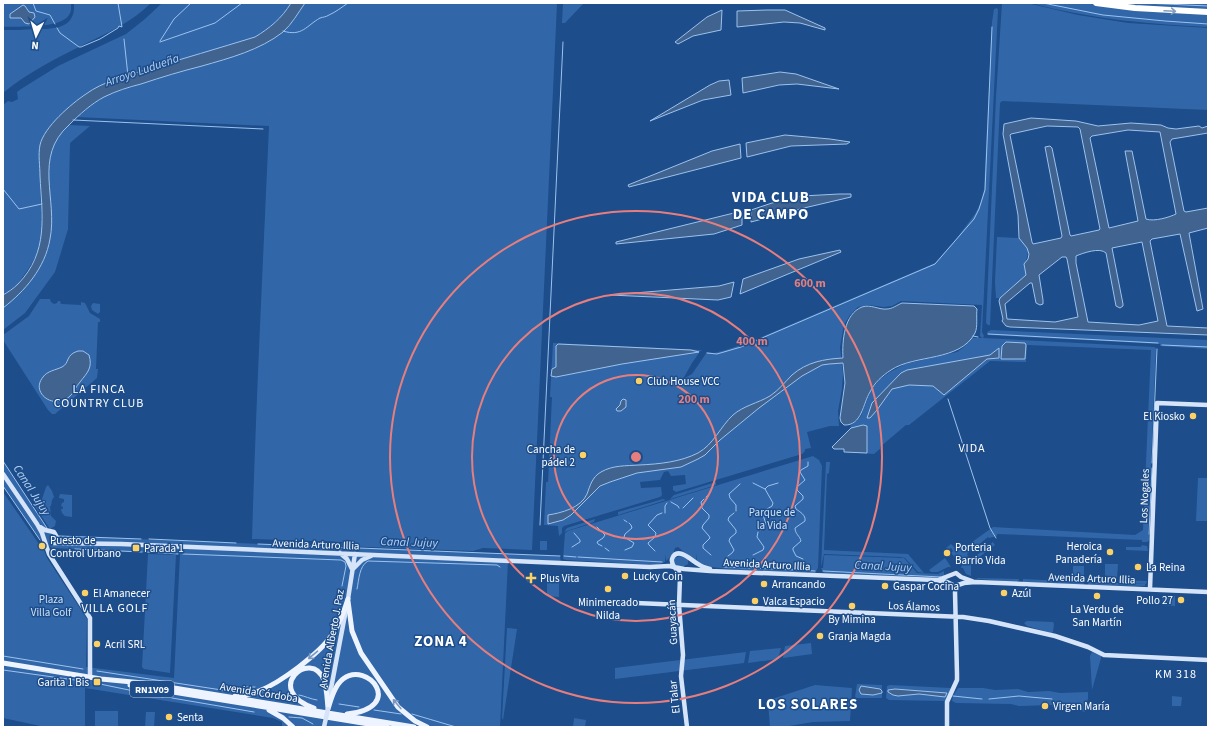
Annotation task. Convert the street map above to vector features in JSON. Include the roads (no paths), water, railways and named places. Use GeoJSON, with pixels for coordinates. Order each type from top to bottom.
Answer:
{"type":"FeatureCollection","features":[{"type":"Feature","properties":{"kind":"highway"},"geometry":{"type":"LineString","coordinates":[[1096,3],[1148,9],[1208,12]]}},
{"type":"Feature","properties":{"kind":"main road","name":"Los Nogales"},"geometry":{"type":"LineString","coordinates":[[1150,589],[1157,403],[1208,405]]}},
{"type":"Feature","properties":{"kind":"main road"},"geometry":{"type":"LineString","coordinates":[[3,474],[37,524],[44,539],[48,553],[90,618],[90,677]]}},
{"type":"Feature","properties":{"kind":"main road"},"geometry":{"type":"LineString","coordinates":[[37,524],[48,531],[54,532],[56,537],[49,547],[48,553]]}},
{"type":"Feature","properties":{"kind":"main road"},"geometry":{"type":"LineString","coordinates":[[48,531],[44,534],[44,539],[48,544],[53,543]]}},
{"type":"Feature","properties":{"kind":"main road","name":"Avenida Arturo Illia"},"geometry":{"type":"LineString","coordinates":[[56,537],[68,542]]}},
{"type":"Feature","properties":{"kind":"main road","name":"Avenida Arturo Illia"},"geometry":{"type":"LineString","coordinates":[[53,543],[68,542],[659,566],[675,568]]}},
{"type":"Feature","properties":{"kind":"main road"},"geometry":{"type":"LineString","coordinates":[[340,554],[349,561],[352,570],[362,560],[373,555]]}},
{"type":"Feature","properties":{"kind":"main road","name":"Avenida Alberto J. Paz"},"geometry":{"type":"LineString","coordinates":[[324,727],[355,554]]}},
{"type":"Feature","properties":{"kind":"main road"},"geometry":{"type":"LineString","coordinates":[[659,566],[674,556],[681,554],[689,558],[690,564],[684,569],[675,568]]}},
{"type":"Feature","properties":{"kind":"main road"},"geometry":{"type":"LineString","coordinates":[[672,558],[672,564],[679,572],[680,577]]}},
{"type":"Feature","properties":{"kind":"main road","name":"Avenida Arturo Illia"},"geometry":{"type":"LineString","coordinates":[[689,558],[702,566],[717,571]]}},
{"type":"Feature","properties":{"kind":"main road","name":"Avenida Arturo Illia"},"geometry":{"type":"LineString","coordinates":[[684,569],[936,580],[950,584]]}},
{"type":"Feature","properties":{"kind":"main road","name":"Guayacán"},"geometry":{"type":"LineString","coordinates":[[682,665],[683,655],[679,605],[680,577],[684,569]]}},
{"type":"Feature","properties":{"kind":"main road"},"geometry":{"type":"LineString","coordinates":[[948,727],[947,705],[957,680],[957,674],[954,592],[948,579],[952,573],[956,573],[961,577],[961,582],[954,592]]}},
{"type":"Feature","properties":{"kind":"main road","name":"Avenida Arturo Illia"},"geometry":{"type":"LineString","coordinates":[[936,580],[949,576]]}},
{"type":"Feature","properties":{"kind":"main road","name":"Avenida Arturo Illia"},"geometry":{"type":"LineString","coordinates":[[961,577],[975,582]]}},
{"type":"Feature","properties":{"kind":"main road","name":"Avenida Arturo Illia"},"geometry":{"type":"LineString","coordinates":[[958,585],[975,582],[1208,592]]}},
{"type":"Feature","properties":{"kind":"main road"},"geometry":{"type":"LineString","coordinates":[[950,584],[958,585]]}},
{"type":"Feature","properties":{"kind":"main road"},"geometry":{"type":"LineString","coordinates":[[225,697],[250,694],[268,688],[313,655],[324,646],[335,630],[348,599]]}},
{"type":"Feature","properties":{"kind":"main road"},"geometry":{"type":"LineString","coordinates":[[348,599],[352,631],[361,653],[398,707],[415,721],[427,727]]}},
{"type":"Feature","properties":{"kind":"main road","name":"Los Álamos"},"geometry":{"type":"LineString","coordinates":[[613,602],[955,617],[989,621],[1055,636],[1088,647],[1104,655],[1208,660]]}},
{"type":"Feature","properties":{"kind":"main road","name":"Avenida Córdoba"},"geometry":{"type":"LineString","coordinates":[[3,663],[387,727]]}},
{"type":"Feature","properties":{"kind":"main road","name":"El Talar"},"geometry":{"type":"LineString","coordinates":[[682,665],[681,676],[686,727]]}},
{"type":"Feature","properties":{"kind":"main road"},"geometry":{"type":"LineString","coordinates":[[305,668],[312,669],[319,673],[326,685],[326,710],[307,706],[292,694],[290,686],[292,678],[296,673],[305,668]]}},
{"type":"Feature","properties":{"kind":"main road"},"geometry":{"type":"LineString","coordinates":[[326,710],[342,679],[357,676],[368,678],[375,684],[378,692],[377,701],[373,706],[362,712],[338,714]]}},
{"type":"Feature","properties":{"kind":"main road","name":"Avenida Córdoba"},"geometry":{"type":"LineString","coordinates":[[102,679],[143,683],[225,697],[326,710],[338,714],[414,727]]}},
{"type":"Feature","properties":{"kind":"main road"},"geometry":{"type":"LineString","coordinates":[[255,706],[273,712],[294,727]]}},
{"type":"Feature","properties":{"kind":"waterway"},"geometry":{"type":"LineString","coordinates":[[33,3],[36,11],[50,15],[55,24]]}},
{"type":"Feature","properties":{"kind":"waterway"},"geometry":{"type":"LineString","coordinates":[[57,28],[60,33],[81,47],[100,39],[119,26],[122,27],[118,3]]}},
{"type":"Feature","properties":{"kind":"waterway"},"geometry":{"type":"LineString","coordinates":[[160,41],[174,19],[191,3]]}},
{"type":"Feature","properties":{"kind":"waterway"},"geometry":{"type":"LineString","coordinates":[[160,42],[215,23],[242,3]]}},
{"type":"Feature","properties":{"kind":"waterway"},"geometry":{"type":"LineString","coordinates":[[283,31],[295,33],[299,32],[320,18],[332,14],[348,3]]}},
{"type":"Feature","properties":{"kind":"waterway"},"geometry":{"type":"LineString","coordinates":[[1043,3],[1103,15],[1208,24]]}},
{"type":"Feature","properties":{"kind":"waterway"},"geometry":{"type":"LineString","coordinates":[[1144,3],[1208,6]]}},
{"type":"Feature","properties":{"kind":"waterway"},"geometry":{"type":"LineString","coordinates":[[707,353],[717,354],[741,347],[935,264],[974,219],[985,190],[992,27]]}},
{"type":"Feature","properties":{"kind":"waterway","name":"Arroyo Ludueña"},"geometry":{"type":"LineString","coordinates":[[124,39],[128,76]]}},
{"type":"Feature","properties":{"kind":"waterway"},"geometry":{"type":"LineString","coordinates":[[540,525],[563,42]]}},
{"type":"Feature","properties":{"kind":"waterway"},"geometry":{"type":"LineString","coordinates":[[73,120],[263,129]]}},
{"type":"Feature","properties":{"kind":"waterway"},"geometry":{"type":"LineString","coordinates":[[3,189],[19,209],[42,204]]}},
{"type":"Feature","properties":{"kind":"waterway"},"geometry":{"type":"LineString","coordinates":[[988,334],[1158,343]]}},
{"type":"Feature","properties":{"kind":"waterway"},"geometry":{"type":"LineString","coordinates":[[973,336],[978,337]]}},
{"type":"Feature","properties":{"kind":"waterway"},"geometry":{"type":"LineString","coordinates":[[1162,345],[1208,347]]}},
{"type":"Feature","properties":{"kind":"waterway","name":"Canal Jujuy"},"geometry":{"type":"LineString","coordinates":[[1152,463],[1157,349]]}},
{"type":"Feature","properties":{"kind":"waterway"},"geometry":{"type":"LineString","coordinates":[[948,399],[990,528],[996,538]]}},
{"type":"Feature","properties":{"kind":"waterway","name":"Canal Jujuy"},"geometry":{"type":"LineString","coordinates":[[3,461],[47,528]]}},
{"type":"Feature","properties":{"kind":"waterway"},"geometry":{"type":"LineString","coordinates":[[803,559],[796,556],[793,550],[793,548],[801,541],[795,528],[805,521],[804,515],[796,509],[795,506],[803,499],[803,496],[797,490],[797,487],[805,480],[800,472],[808,466],[808,462]]}},
{"type":"Feature","properties":{"kind":"waterway","name":"Canal Jujuy"},"geometry":{"type":"LineString","coordinates":[[1149,534],[1152,468]]}},
{"type":"Feature","properties":{"kind":"waterway"},"geometry":{"type":"LineString","coordinates":[[753,483],[765,489]]}},
{"type":"Feature","properties":{"kind":"waterway"},"geometry":{"type":"LineString","coordinates":[[761,530],[766,524],[762,512],[772,506],[773,503],[765,489],[768,486],[778,483]]}},
{"type":"Feature","properties":{"kind":"waterway"},"geometry":{"type":"LineString","coordinates":[[736,511],[736,505],[730,498],[729,494],[740,484]]}},
{"type":"Feature","properties":{"kind":"waterway"},"geometry":{"type":"LineString","coordinates":[[3,486],[40,540]]}},
{"type":"Feature","properties":{"kind":"waterway"},"geometry":{"type":"LineString","coordinates":[[706,497],[711,492]]}},
{"type":"Feature","properties":{"kind":"waterway"},"geometry":{"type":"LineString","coordinates":[[683,508],[693,498]]}},
{"type":"Feature","properties":{"kind":"waterway"},"geometry":{"type":"LineString","coordinates":[[704,499],[701,502],[702,508],[709,515],[709,518],[702,528],[710,538],[703,545],[703,548],[711,555]]}},
{"type":"Feature","properties":{"kind":"waterway"},"geometry":{"type":"LineString","coordinates":[[671,502],[679,508]]}},
{"type":"Feature","properties":{"kind":"waterway"},"geometry":{"type":"LineString","coordinates":[[665,513],[665,506],[667,503]]}},
{"type":"Feature","properties":{"kind":"waterway"},"geometry":{"type":"LineString","coordinates":[[655,551],[648,543],[655,537],[656,533],[648,525],[657,515],[662,513]]}},
{"type":"Feature","properties":{"kind":"waterway"},"geometry":{"type":"LineString","coordinates":[[728,556],[734,550],[729,541],[730,538],[736,533],[736,530],[728,520],[734,513]]}},
{"type":"Feature","properties":{"kind":"waterway"},"geometry":{"type":"LineString","coordinates":[[625,550],[632,547],[634,543],[624,537],[625,534],[632,528],[629,523]]}},
{"type":"Feature","properties":{"kind":"waterway"},"geometry":{"type":"LineString","coordinates":[[597,527],[605,535],[597,542],[602,546]]}},
{"type":"Feature","properties":{"kind":"waterway"},"geometry":{"type":"LineString","coordinates":[[753,555],[763,550],[764,547],[757,537],[758,532]]}},
{"type":"Feature","properties":{"kind":"waterway"},"geometry":{"type":"LineString","coordinates":[[572,547],[580,542],[574,533]]}},
{"type":"Feature","properties":{"kind":"waterway","name":"Canal Jujuy"},"geometry":{"type":"LineString","coordinates":[[59,536],[141,539]]}},
{"type":"Feature","properties":{"kind":"waterway","name":"Canal Jujuy"},"geometry":{"type":"LineString","coordinates":[[149,539],[236,543]]}},
{"type":"Feature","properties":{"kind":"waterway","name":"Canal Jujuy"},"geometry":{"type":"LineString","coordinates":[[258,544],[560,556]]}},
{"type":"Feature","properties":{"kind":"waterway"},"geometry":{"type":"LineString","coordinates":[[605,548],[609,551]]}},
{"type":"Feature","properties":{"kind":"waterway"},"geometry":{"type":"LineString","coordinates":[[75,549],[142,552]]}},
{"type":"Feature","properties":{"kind":"waterway"},"geometry":{"type":"LineString","coordinates":[[146,552],[178,554]]}},
{"type":"Feature","properties":{"kind":"waterway"},"geometry":{"type":"LineString","coordinates":[[183,554],[341,560],[345,562],[346,566],[342,586]]}},
{"type":"Feature","properties":{"kind":"waterway","name":"Canal Jujuy"},"geometry":{"type":"LineString","coordinates":[[564,556],[576,557]]}},
{"type":"Feature","properties":{"kind":"waterway","name":"Canal Jujuy"},"geometry":{"type":"LineString","coordinates":[[578,557],[662,562]]}},
{"type":"Feature","properties":{"kind":"waterway"},"geometry":{"type":"LineString","coordinates":[[357,589],[361,570],[368,561],[497,565],[500,567]]}},
{"type":"Feature","properties":{"kind":"waterway","name":"Canal Jujuy"},"geometry":{"type":"LineString","coordinates":[[724,567],[797,570]]}},
{"type":"Feature","properties":{"kind":"waterway","name":"Canal Jujuy"},"geometry":{"type":"LineString","coordinates":[[800,570],[815,571]]}},
{"type":"Feature","properties":{"kind":"waterway","name":"Canal Jujuy"},"geometry":{"type":"LineString","coordinates":[[823,571],[941,577]]}},
{"type":"Feature","properties":{"kind":"waterway"},"geometry":{"type":"LineString","coordinates":[[3,656],[83,669]]}},
{"type":"Feature","properties":{"kind":"waterway"},"geometry":{"type":"LineString","coordinates":[[3,670],[82,681]]}},
{"type":"Feature","properties":{"kind":"waterway"},"geometry":{"type":"LineString","coordinates":[[97,671],[235,692],[246,687],[255,687]]}},
{"type":"Feature","properties":{"kind":"waterway"},"geometry":{"type":"LineString","coordinates":[[95,683],[163,697]]}},
{"type":"Feature","properties":{"kind":"waterway"},"geometry":{"type":"LineString","coordinates":[[264,692],[287,696]]}},
{"type":"Feature","properties":{"kind":"waterway"},"geometry":{"type":"LineString","coordinates":[[299,695],[317,700]]}},
{"type":"Feature","properties":{"kind":"waterway"},"geometry":{"type":"LineString","coordinates":[[953,696],[982,699]]}},
{"type":"Feature","properties":{"kind":"waterway"},"geometry":{"type":"LineString","coordinates":[[989,699],[1019,696],[1052,699]]}},
{"type":"Feature","properties":{"kind":"waterway"},"geometry":{"type":"LineString","coordinates":[[172,698],[254,712]]}},
{"type":"Feature","properties":{"kind":"waterway"},"geometry":{"type":"LineString","coordinates":[[339,704],[359,707]]}},
{"type":"Feature","properties":{"kind":"waterway"},"geometry":{"type":"LineString","coordinates":[[374,710],[401,714]]}},
{"type":"Feature","properties":{"kind":"waterway"},"geometry":{"type":"LineString","coordinates":[[412,714],[456,727]]}},
{"type":"Feature","properties":{"kind":"waterway"},"geometry":{"type":"LineString","coordinates":[[289,717],[302,718],[313,724]]}},
{"type":"Feature","properties":{"kind":"place","name":"Club House VCC"},"geometry":{"type":"Point","coordinates":[639,381]}},
{"type":"Feature","properties":{"kind":"place","name":"El Kiosko"},"geometry":{"type":"Point","coordinates":[1193,416]}},
{"type":"Feature","properties":{"kind":"place","name":"Cancha de pádel 2"},"geometry":{"type":"Point","coordinates":[583,455]}},
{"type":"Feature","properties":{"kind":"place","name":"Puesto de Control Urbano"},"geometry":{"type":"Point","coordinates":[42,546]}},
{"type":"Feature","properties":{"kind":"place","name":"Parada 1"},"geometry":{"type":"Point","coordinates":[136,548]}},
{"type":"Feature","properties":{"kind":"place","name":"Heroica Panadería"},"geometry":{"type":"Point","coordinates":[1110,552]}},
{"type":"Feature","properties":{"kind":"place","name":"Porteria Barrio Vida"},"geometry":{"type":"Point","coordinates":[947,553]}},
{"type":"Feature","properties":{"kind":"place","name":"La Reina"},"geometry":{"type":"Point","coordinates":[1138,567]}},
{"type":"Feature","properties":{"kind":"place","name":"Lucky Coin"},"geometry":{"type":"Point","coordinates":[625,576]}},
{"type":"Feature","properties":{"kind":"place","name":"Plus Vita"},"geometry":{"type":"Point","coordinates":[531,578]}},
{"type":"Feature","properties":{"kind":"place","name":"Arrancando"},"geometry":{"type":"Point","coordinates":[764,584]}},
{"type":"Feature","properties":{"kind":"place","name":"Gaspar Cocina"},"geometry":{"type":"Point","coordinates":[885,586]}},
{"type":"Feature","properties":{"kind":"place","name":"Minimercado Nilda"},"geometry":{"type":"Point","coordinates":[608,589]}},
{"type":"Feature","properties":{"kind":"place","name":"El Amanecer"},"geometry":{"type":"Point","coordinates":[85,593]}},
{"type":"Feature","properties":{"kind":"place","name":"Azúl"},"geometry":{"type":"Point","coordinates":[1004,593]}},
{"type":"Feature","properties":{"kind":"place","name":"La Verdu de San Martín"},"geometry":{"type":"Point","coordinates":[1097,596]}},
{"type":"Feature","properties":{"kind":"place","name":"Pollo 27"},"geometry":{"type":"Point","coordinates":[1181,600]}},
{"type":"Feature","properties":{"kind":"place","name":"Valca Espacio"},"geometry":{"type":"Point","coordinates":[755,601]}},
{"type":"Feature","properties":{"kind":"place","name":"By Mimina"},"geometry":{"type":"Point","coordinates":[852,606]}},
{"type":"Feature","properties":{"kind":"place","name":"Granja Magda"},"geometry":{"type":"Point","coordinates":[820,636]}},
{"type":"Feature","properties":{"kind":"place","name":"Acril SRL"},"geometry":{"type":"Point","coordinates":[97,644]}},
{"type":"Feature","properties":{"kind":"place","name":"Garita 1 Bis"},"geometry":{"type":"Point","coordinates":[97,682]}},
{"type":"Feature","properties":{"kind":"place","name":"Virgen María"},"geometry":{"type":"Point","coordinates":[1045,706]}},
{"type":"Feature","properties":{"kind":"place","name":"Senta"},"geometry":{"type":"Point","coordinates":[169,717]}},
{"type":"Feature","properties":{"kind":"district","name":"VIDA CLUB DE CAMPO"},"geometry":{"type":"Point","coordinates":[771,206]}},
{"type":"Feature","properties":{"kind":"district","name":"LA FINCA COUNTRY CLUB"},"geometry":{"type":"Point","coordinates":[99,396]}},
{"type":"Feature","properties":{"kind":"district","name":"VIDA"},"geometry":{"type":"Point","coordinates":[972,448]}},
{"type":"Feature","properties":{"kind":"district","name":"VILLA GOLF"},"geometry":{"type":"Point","coordinates":[115,608]}},
{"type":"Feature","properties":{"kind":"district","name":"ZONA 4"},"geometry":{"type":"Point","coordinates":[441,641]}},
{"type":"Feature","properties":{"kind":"district","name":"KM 318"},"geometry":{"type":"Point","coordinates":[1176,674]}},
{"type":"Feature","properties":{"kind":"district","name":"LOS SOLARES"},"geometry":{"type":"Point","coordinates":[808,704]}},
{"type":"Feature","properties":{"kind":"park label","name":"Parque de la Vida"},"geometry":{"type":"Point","coordinates":[772,518]}},
{"type":"Feature","properties":{"kind":"park label","name":"Plaza Villa Golf"},"geometry":{"type":"Point","coordinates":[51,605]}}]}
